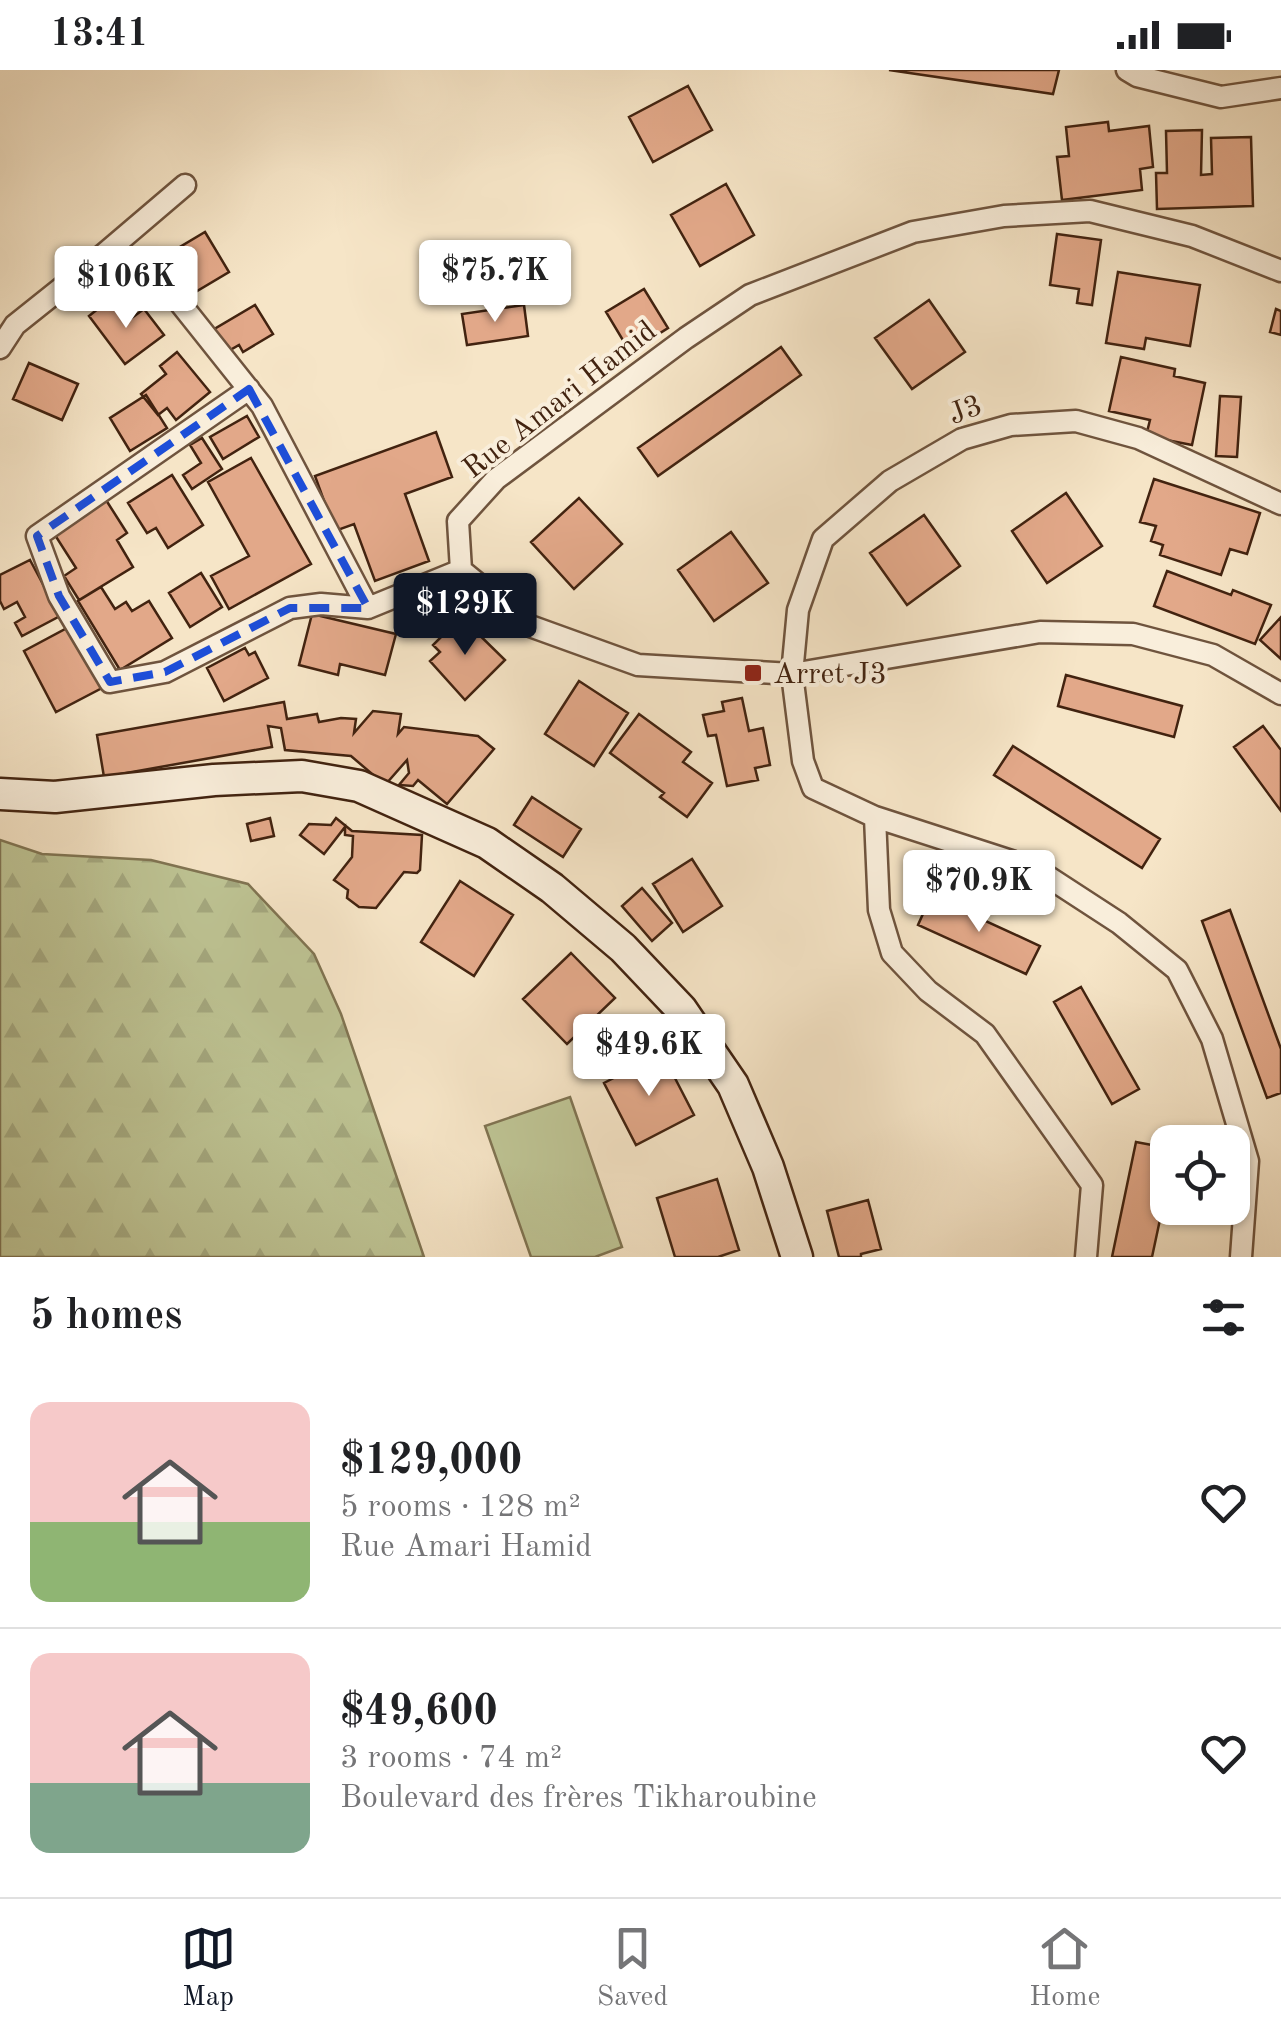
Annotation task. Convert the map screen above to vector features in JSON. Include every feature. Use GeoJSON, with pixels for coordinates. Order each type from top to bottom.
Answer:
{"type":"FeatureCollection","features":[{"type":"Feature","properties":{"kind":"street"},"geometry":{"type":"LineString","coordinates":[[1126,70],[1221,98],[1281,88]]}},
{"type":"Feature","properties":{"kind":"street"},"geometry":{"type":"LineString","coordinates":[[0,348],[15,325],[185,186]]}},
{"type":"Feature","properties":{"kind":"street","name":"Rue Amari Hamid"},"geometry":{"type":"LineString","coordinates":[[462,570],[458,520],[496,479],[750,295],[913,232],[1004,216],[1090,211],[1192,236],[1281,271]]}},
{"type":"Feature","properties":{"kind":"street"},"geometry":{"type":"LineString","coordinates":[[104,254],[172,293],[262,406],[368,608]]}},
{"type":"Feature","properties":{"kind":"street"},"geometry":{"type":"LineString","coordinates":[[249,390],[37,536],[59,596],[110,682],[165,672],[290,608],[321,604],[368,608],[462,570],[530,626],[638,666],[792,674],[1040,632],[1133,634],[1213,655],[1281,694]]}},
{"type":"Feature","properties":{"kind":"street","name":"J3"},"geometry":{"type":"LineString","coordinates":[[875,817],[813,788],[803,761],[792,674],[798,610],[823,539],[890,481],[962,439],[1012,425],[1076,421],[1138,438],[1281,504]]}},
{"type":"Feature","properties":{"kind":"street"},"geometry":{"type":"LineString","coordinates":[[0,794],[54,798],[214,780],[302,776],[359,786],[487,842],[552,888],[623,948],[681,1009],[733,1085],[768,1167],[797,1257]]}},
{"type":"Feature","properties":{"kind":"street"},"geometry":{"type":"LineString","coordinates":[[1086,1257],[1092,1185],[986,1034],[928,991],[892,954],[879,910],[875,817],[1036,870],[1119,923],[1177,970],[1212,1039],[1248,1161],[1241,1257]]}},
{"type":"Feature","properties":{"kind":"highlighted area"},"geometry":{"type":"Polygon","coordinates":[[[249,389],[368,608],[290,608],[165,672],[110,682],[59,596],[37,536],[249,389]]]}},
{"type":"Feature","properties":{"kind":"green space"},"geometry":{"type":"Polygon","coordinates":[[[0,840],[42,854],[151,860],[248,884],[314,954],[341,1014],[424,1257],[0,1257],[0,840]]]}},
{"type":"Feature","properties":{"kind":"green space"},"geometry":{"type":"Polygon","coordinates":[[[570,1097],[622,1247],[595,1257],[531,1257],[485,1126],[570,1097]]]}},
{"type":"Feature","properties":{"kind":"building"},"geometry":{"type":"Polygon","coordinates":[[[889,70],[1059,70],[1053,94],[889,70]]]}},
{"type":"Feature","properties":{"kind":"building"},"geometry":{"type":"Polygon","coordinates":[[[688,86],[712,130],[653,162],[629,117],[688,86]]]}},
{"type":"Feature","properties":{"kind":"building"},"geometry":{"type":"Polygon","coordinates":[[[1108,122],[1109,131],[1149,126],[1153,167],[1140,169],[1142,190],[1062,200],[1057,157],[1069,156],[1066,127],[1108,122]]]}},
{"type":"Feature","properties":{"kind":"building"},"geometry":{"type":"Polygon","coordinates":[[[1202,130],[1201,175],[1212,174],[1211,138],[1251,137],[1253,206],[1157,209],[1156,173],[1167,173],[1166,131],[1202,130]]]}},
{"type":"Feature","properties":{"kind":"building"},"geometry":{"type":"Polygon","coordinates":[[[726,184],[754,235],[700,266],[671,215],[726,184]]]}},
{"type":"Feature","properties":{"kind":"building"},"geometry":{"type":"Polygon","coordinates":[[[205,232],[229,272],[187,297],[163,257],[205,232]]]}},
{"type":"Feature","properties":{"kind":"building"},"geometry":{"type":"Polygon","coordinates":[[[1057,234],[1101,240],[1092,305],[1077,303],[1079,289],[1050,285],[1057,234]]]}},
{"type":"Feature","properties":{"kind":"building"},"geometry":{"type":"Polygon","coordinates":[[[552,265],[556,297],[495,305],[491,273],[552,265]]]}},
{"type":"Feature","properties":{"kind":"building"},"geometry":{"type":"Polygon","coordinates":[[[1118,272],[1200,285],[1190,346],[1146,338],[1144,349],[1106,343],[1118,272]]]}},
{"type":"Feature","properties":{"kind":"building"},"geometry":{"type":"Polygon","coordinates":[[[644,289],[668,328],[630,352],[606,312],[644,289]]]}},
{"type":"Feature","properties":{"kind":"building"},"geometry":{"type":"Polygon","coordinates":[[[109,300],[126,322],[144,309],[164,335],[125,364],[89,316],[109,300]]]}},
{"type":"Feature","properties":{"kind":"building"},"geometry":{"type":"Polygon","coordinates":[[[929,300],[965,352],[912,389],[875,338],[929,300]]]}},
{"type":"Feature","properties":{"kind":"building"},"geometry":{"type":"Polygon","coordinates":[[[255,305],[273,334],[243,352],[239,345],[225,353],[211,331],[255,305]]]}},
{"type":"Feature","properties":{"kind":"building"},"geometry":{"type":"Polygon","coordinates":[[[524,305],[528,336],[467,345],[462,314],[524,305]]]}},
{"type":"Feature","properties":{"kind":"building"},"geometry":{"type":"Polygon","coordinates":[[[1276,309],[1281,311],[1281,335],[1270,332],[1276,309]]]}},
{"type":"Feature","properties":{"kind":"building"},"geometry":{"type":"Polygon","coordinates":[[[781,347],[801,375],[658,476],[638,448],[781,347]]]}},
{"type":"Feature","properties":{"kind":"building"},"geometry":{"type":"Polygon","coordinates":[[[177,352],[210,392],[176,420],[167,408],[158,415],[141,394],[166,374],[160,366],[177,352]]]}},
{"type":"Feature","properties":{"kind":"building"},"geometry":{"type":"Polygon","coordinates":[[[1121,357],[1175,369],[1174,376],[1205,383],[1192,445],[1146,436],[1150,420],[1109,411],[1121,357]]]}},
{"type":"Feature","properties":{"kind":"building"},"geometry":{"type":"Polygon","coordinates":[[[29,363],[78,384],[62,420],[13,399],[29,363]]]}},
{"type":"Feature","properties":{"kind":"building"},"geometry":{"type":"Polygon","coordinates":[[[146,395],[167,428],[130,451],[110,418],[146,395]]]}},
{"type":"Feature","properties":{"kind":"building"},"geometry":{"type":"Polygon","coordinates":[[[1220,396],[1241,397],[1237,457],[1216,456],[1220,396]]]}},
{"type":"Feature","properties":{"kind":"building"},"geometry":{"type":"Polygon","coordinates":[[[247,416],[259,437],[223,459],[210,437],[247,416]]]}},
{"type":"Feature","properties":{"kind":"building"},"geometry":{"type":"Polygon","coordinates":[[[436,432],[452,477],[405,494],[429,561],[375,581],[354,524],[335,531],[315,476],[436,432]]]}},
{"type":"Feature","properties":{"kind":"building"},"geometry":{"type":"Polygon","coordinates":[[[202,438],[222,469],[192,489],[183,475],[201,463],[190,445],[202,438]]]}},
{"type":"Feature","properties":{"kind":"building"},"geometry":{"type":"Polygon","coordinates":[[[251,458],[311,564],[229,609],[211,576],[249,556],[208,482],[251,458]]]}},
{"type":"Feature","properties":{"kind":"building"},"geometry":{"type":"Polygon","coordinates":[[[172,475],[203,525],[168,548],[156,528],[147,533],[128,503],[172,475]]]}},
{"type":"Feature","properties":{"kind":"building"},"geometry":{"type":"Polygon","coordinates":[[[1154,479],[1260,513],[1247,554],[1230,549],[1221,575],[1160,555],[1163,545],[1151,541],[1156,526],[1140,522],[1154,479]]]}},
{"type":"Feature","properties":{"kind":"building"},"geometry":{"type":"Polygon","coordinates":[[[1066,493],[1102,546],[1047,583],[1012,531],[1066,493]]]}},
{"type":"Feature","properties":{"kind":"building"},"geometry":{"type":"Polygon","coordinates":[[[579,498],[622,544],[574,589],[531,542],[579,498]]]}},
{"type":"Feature","properties":{"kind":"building"},"geometry":{"type":"Polygon","coordinates":[[[106,500],[127,533],[117,540],[133,567],[79,600],[64,576],[76,568],[53,532],[106,500]]]}},
{"type":"Feature","properties":{"kind":"building"},"geometry":{"type":"Polygon","coordinates":[[[924,515],[960,566],[907,605],[870,553],[924,515]]]}},
{"type":"Feature","properties":{"kind":"building"},"geometry":{"type":"Polygon","coordinates":[[[731,532],[768,583],[714,621],[678,570],[731,532]]]}},
{"type":"Feature","properties":{"kind":"building"},"geometry":{"type":"Polygon","coordinates":[[[30,560],[60,616],[22,636],[15,623],[25,617],[17,602],[4,609],[0,601],[0,575],[30,560]]]}},
{"type":"Feature","properties":{"kind":"building"},"geometry":{"type":"Polygon","coordinates":[[[1167,571],[1271,605],[1255,644],[1154,606],[1167,571]]]}},
{"type":"Feature","properties":{"kind":"building"},"geometry":{"type":"Polygon","coordinates":[[[201,573],[222,607],[190,627],[169,593],[201,573]]]}},
{"type":"Feature","properties":{"kind":"building"},"geometry":{"type":"Polygon","coordinates":[[[101,587],[115,609],[126,602],[132,611],[149,601],[172,638],[120,670],[78,601],[101,587]]]}},
{"type":"Feature","properties":{"kind":"building"},"geometry":{"type":"Polygon","coordinates":[[[312,614],[396,634],[385,675],[340,664],[338,675],[299,665],[312,614]]]}},
{"type":"Feature","properties":{"kind":"building"},"geometry":{"type":"Polygon","coordinates":[[[461,617],[505,660],[465,700],[430,661],[440,652],[433,645],[461,617]]]}},
{"type":"Feature","properties":{"kind":"building"},"geometry":{"type":"Polygon","coordinates":[[[1281,617],[1281,659],[1260,640],[1281,617]]]}},
{"type":"Feature","properties":{"kind":"building"},"geometry":{"type":"Polygon","coordinates":[[[69,627],[102,688],[56,712],[24,651],[69,627]]]}},
{"type":"Feature","properties":{"kind":"building"},"geometry":{"type":"Polygon","coordinates":[[[245,648],[249,655],[255,652],[268,678],[224,701],[207,668],[245,648]]]}},
{"type":"Feature","properties":{"kind":"building"},"geometry":{"type":"Polygon","coordinates":[[[1066,675],[1182,706],[1174,737],[1058,706],[1066,675]]]}},
{"type":"Feature","properties":{"kind":"building"},"geometry":{"type":"Polygon","coordinates":[[[579,681],[628,713],[594,766],[545,734],[579,681]]]}},
{"type":"Feature","properties":{"kind":"building"},"geometry":{"type":"Polygon","coordinates":[[[742,698],[749,731],[763,728],[770,765],[755,768],[758,780],[727,786],[716,735],[708,736],[703,715],[724,711],[722,702],[742,698]]]}},
{"type":"Feature","properties":{"kind":"building"},"geometry":{"type":"Polygon","coordinates":[[[284,702],[287,719],[317,714],[319,722],[356,719],[354,733],[373,711],[401,714],[398,734],[404,727],[478,736],[494,749],[447,804],[418,780],[413,786],[399,785],[409,773],[407,760],[385,785],[351,756],[285,750],[281,728],[268,726],[272,747],[104,777],[97,735],[284,702]]]}},
{"type":"Feature","properties":{"kind":"building"},"geometry":{"type":"Polygon","coordinates":[[[639,714],[691,752],[683,762],[712,783],[687,817],[660,797],[664,793],[610,753],[639,714]]]}},
{"type":"Feature","properties":{"kind":"building"},"geometry":{"type":"Polygon","coordinates":[[[1263,726],[1281,750],[1281,811],[1234,747],[1263,726]]]}},
{"type":"Feature","properties":{"kind":"building"},"geometry":{"type":"Polygon","coordinates":[[[1013,746],[1160,839],[1142,868],[994,775],[1013,746]]]}},
{"type":"Feature","properties":{"kind":"building"},"geometry":{"type":"Polygon","coordinates":[[[532,797],[581,829],[563,857],[514,825],[532,797]]]}},
{"type":"Feature","properties":{"kind":"building"},"geometry":{"type":"Polygon","coordinates":[[[270,818],[274,836],[251,841],[247,824],[270,818]]]}},
{"type":"Feature","properties":{"kind":"building"},"geometry":{"type":"Polygon","coordinates":[[[336,818],[352,831],[422,835],[420,870],[404,872],[376,908],[359,907],[347,898],[348,890],[334,880],[352,857],[353,836],[345,835],[345,827],[324,854],[300,835],[309,824],[331,825],[336,818]]]}},
{"type":"Feature","properties":{"kind":"building"},"geometry":{"type":"Polygon","coordinates":[[[692,859],[722,906],[683,932],[653,884],[692,859]]]}},
{"type":"Feature","properties":{"kind":"building"},"geometry":{"type":"Polygon","coordinates":[[[460,881],[513,915],[474,976],[421,942],[460,881]]]}},
{"type":"Feature","properties":{"kind":"building"},"geometry":{"type":"Polygon","coordinates":[[[642,888],[672,923],[652,941],[622,906],[642,888]]]}},
{"type":"Feature","properties":{"kind":"building"},"geometry":{"type":"Polygon","coordinates":[[[931,896],[1040,946],[1026,974],[918,925],[931,896]]]}},
{"type":"Feature","properties":{"kind":"building"},"geometry":{"type":"Polygon","coordinates":[[[1230,910],[1281,1049],[1281,1093],[1267,1098],[1202,921],[1230,910]]]}},
{"type":"Feature","properties":{"kind":"building"},"geometry":{"type":"Polygon","coordinates":[[[571,953],[615,998],[567,1044],[523,999],[571,953]]]}},
{"type":"Feature","properties":{"kind":"building"},"geometry":{"type":"Polygon","coordinates":[[[1081,987],[1139,1089],[1112,1104],[1054,1002],[1081,987]]]}},
{"type":"Feature","properties":{"kind":"building"},"geometry":{"type":"Polygon","coordinates":[[[662,1053],[694,1115],[636,1145],[604,1083],[662,1053]]]}},
{"type":"Feature","properties":{"kind":"building"},"geometry":{"type":"Polygon","coordinates":[[[1136,1142],[1150,1145],[1150,1225],[1159,1225],[1152,1257],[1112,1257],[1136,1142]]]}},
{"type":"Feature","properties":{"kind":"building"},"geometry":{"type":"Polygon","coordinates":[[[717,1179],[739,1250],[718,1257],[675,1257],[657,1198],[717,1179]]]}},
{"type":"Feature","properties":{"kind":"building"},"geometry":{"type":"Polygon","coordinates":[[[868,1200],[881,1249],[861,1257],[839,1257],[827,1211],[868,1200]]]}},
{"type":"Feature","properties":{"kind":"place","name":"Arret J3"},"geometry":{"type":"Point","coordinates":[753,673]}}]}
